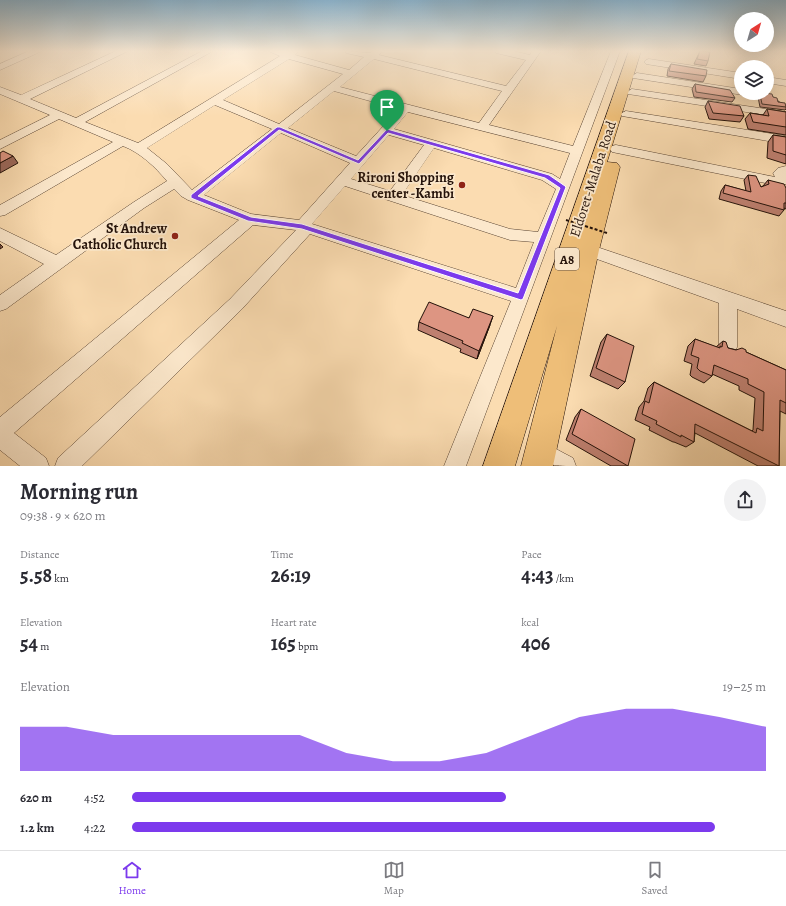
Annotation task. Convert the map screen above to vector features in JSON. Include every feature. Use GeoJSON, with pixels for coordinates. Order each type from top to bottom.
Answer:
{"type":"FeatureCollection","features":[{"type":"Feature","properties":{"kind":"highway","name":"Eldoret-Malaba Road"},"geometry":{"type":"LineString","coordinates":[[550,462],[588,250],[637,73]]}},
{"type":"Feature","properties":{"kind":"highway","name":"Eldoret-Malaba Road"},"geometry":{"type":"LineString","coordinates":[[500,466],[637,73]]}},
{"type":"Feature","properties":{"kind":"street"},"geometry":{"type":"LineString","coordinates":[[20,99],[77,73]]}},
{"type":"Feature","properties":{"kind":"street"},"geometry":{"type":"LineString","coordinates":[[76,122],[168,73]]}},
{"type":"Feature","properties":{"kind":"street"},"geometry":{"type":"LineString","coordinates":[[140,148],[261,73]]}},
{"type":"Feature","properties":{"kind":"street"},"geometry":{"type":"LineString","coordinates":[[193,196],[279,128],[333,88],[350,73]]}},
{"type":"Feature","properties":{"kind":"street"},"geometry":{"type":"LineString","coordinates":[[446,73],[508,90]]}},
{"type":"Feature","properties":{"kind":"street"},"geometry":{"type":"LineString","coordinates":[[482,127],[521,73]]}},
{"type":"Feature","properties":{"kind":"street"},"geometry":{"type":"LineString","coordinates":[[455,466],[608,73]]}},
{"type":"Feature","properties":{"kind":"street"},"geometry":{"type":"LineString","coordinates":[[657,73],[786,115]]}},
{"type":"Feature","properties":{"kind":"street"},"geometry":{"type":"LineString","coordinates":[[662,73],[734,90]]}},
{"type":"Feature","properties":{"kind":"street"},"geometry":{"type":"LineString","coordinates":[[704,73],[734,75]]}},
{"type":"Feature","properties":{"kind":"street"},"geometry":{"type":"LineString","coordinates":[[774,81],[786,83]]}},
{"type":"Feature","properties":{"kind":"street"},"geometry":{"type":"LineString","coordinates":[[333,88],[577,151]]}},
{"type":"Feature","properties":{"kind":"street"},"geometry":{"type":"LineString","coordinates":[[0,90],[140,148],[162,167],[186,193],[250,219],[305,227],[521,297]]}},
{"type":"Feature","properties":{"kind":"street"},"geometry":{"type":"LineString","coordinates":[[215,101],[359,162]]}},
{"type":"Feature","properties":{"kind":"street"},"geometry":{"type":"LineString","coordinates":[[66,466],[236,304],[305,227],[342,181],[406,108]]}},
{"type":"Feature","properties":{"kind":"street"},"geometry":{"type":"LineString","coordinates":[[0,144],[58,114]]}},
{"type":"Feature","properties":{"kind":"street"},"geometry":{"type":"LineString","coordinates":[[626,114],[786,140]]}},
{"type":"Feature","properties":{"kind":"street"},"geometry":{"type":"LineString","coordinates":[[703,126],[754,143]]}},
{"type":"Feature","properties":{"kind":"street"},"geometry":{"type":"LineString","coordinates":[[387,131],[547,177],[563,187]]}},
{"type":"Feature","properties":{"kind":"street"},"geometry":{"type":"LineString","coordinates":[[0,211],[123,141]]}},
{"type":"Feature","properties":{"kind":"street"},"geometry":{"type":"LineString","coordinates":[[392,197],[432,144]]}},
{"type":"Feature","properties":{"kind":"street"},"geometry":{"type":"LineString","coordinates":[[616,149],[774,181],[781,181],[782,179],[780,173],[786,170]]}},
{"type":"Feature","properties":{"kind":"street"},"geometry":{"type":"LineString","coordinates":[[342,181],[510,234],[544,238]]}},
{"type":"Feature","properties":{"kind":"street"},"geometry":{"type":"LineString","coordinates":[[0,304],[175,182]]}},
{"type":"Feature","properties":{"kind":"street"},"geometry":{"type":"LineString","coordinates":[[0,431],[250,219]]}},
{"type":"Feature","properties":{"kind":"street"},"geometry":{"type":"LineString","coordinates":[[0,234],[57,263]]}},
{"type":"Feature","properties":{"kind":"street"},"geometry":{"type":"LineString","coordinates":[[588,250],[786,319]]}},
{"type":"Feature","properties":{"kind":"street"},"geometry":{"type":"LineString","coordinates":[[728,300],[728,347]]}},
{"type":"Feature","properties":{"kind":"street"},"geometry":{"type":"LineString","coordinates":[[0,436],[38,466]]}},
{"type":"Feature","properties":{"kind":"path"},"geometry":{"type":"LineString","coordinates":[[566,220],[607,233]]}},
{"type":"Feature","properties":{"kind":"building"},"geometry":{"type":"Polygon","coordinates":[[[682,73],[707,73],[706,76],[682,73]]]}},
{"type":"Feature","properties":{"kind":"building"},"geometry":{"type":"Polygon","coordinates":[[[695,84],[730,90],[734,98],[696,92],[695,84]]]}},
{"type":"Feature","properties":{"kind":"building"},"geometry":{"type":"Polygon","coordinates":[[[774,97],[777,98],[778,102],[785,103],[786,107],[762,104],[761,100],[774,100],[774,97]]]}},
{"type":"Feature","properties":{"kind":"building"},"geometry":{"type":"Polygon","coordinates":[[[708,101],[740,106],[744,116],[713,113],[708,101]]]}},
{"type":"Feature","properties":{"kind":"building"},"geometry":{"type":"Polygon","coordinates":[[[767,109],[786,112],[786,127],[753,122],[750,113],[769,116],[767,109]]]}},
{"type":"Feature","properties":{"kind":"building"},"geometry":{"type":"Polygon","coordinates":[[[773,135],[786,137],[786,155],[773,151],[773,135]]]}},
{"type":"Feature","properties":{"kind":"building"},"geometry":{"type":"Polygon","coordinates":[[[3,151],[13,156],[0,163],[0,153],[3,151]]]}},
{"type":"Feature","properties":{"kind":"building"},"geometry":{"type":"Polygon","coordinates":[[[748,175],[756,176],[761,187],[769,184],[768,180],[784,184],[786,188],[786,203],[784,203],[784,210],[723,193],[725,185],[751,192],[748,175]]]}},
{"type":"Feature","properties":{"kind":"building"},"geometry":{"type":"Polygon","coordinates":[[[429,302],[469,318],[473,309],[493,316],[479,351],[462,343],[463,341],[419,322],[429,302]]]}},
{"type":"Feature","properties":{"kind":"building"},"geometry":{"type":"Polygon","coordinates":[[[607,334],[634,346],[625,382],[596,368],[607,334]]]}},
{"type":"Feature","properties":{"kind":"building"},"geometry":{"type":"Polygon","coordinates":[[[695,339],[720,348],[720,346],[722,347],[723,341],[726,342],[728,348],[736,350],[742,348],[746,350],[746,352],[786,370],[786,403],[780,400],[779,466],[695,424],[694,442],[656,424],[657,421],[642,414],[645,401],[649,403],[654,382],[756,433],[757,428],[763,431],[764,392],[748,384],[748,379],[714,365],[712,376],[700,371],[697,368],[699,358],[691,355],[695,339]]]}},
{"type":"Feature","properties":{"kind":"building"},"geometry":{"type":"Polygon","coordinates":[[[581,409],[635,439],[628,466],[572,434],[581,409]]]}},
{"type":"Feature","properties":{"kind":"place","name":"Rironi Shopping center -Kambi"},"geometry":{"type":"Point","coordinates":[462,185]}},
{"type":"Feature","properties":{"kind":"place","name":"St Andrew Catholic Church"},"geometry":{"type":"Point","coordinates":[175,236]}},
{"type":"Feature","properties":{"kind":"route"},"geometry":{"type":"LineString","coordinates":[[279,128],[359,162],[387,131],[547,177],[563,187],[521,297],[302,226],[250,219],[222,209],[193,196],[279,128]]}}]}
